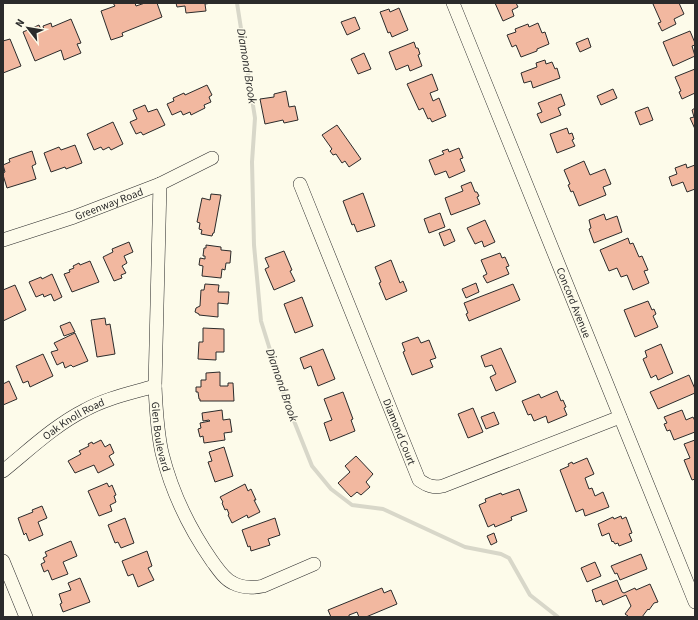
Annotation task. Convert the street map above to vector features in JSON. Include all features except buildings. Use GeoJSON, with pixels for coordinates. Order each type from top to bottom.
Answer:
{"type":"FeatureCollection","features":[{"type":"Feature","properties":{"kind":"street","name":"Concord Avenue"},"geometry":{"type":"LineString","coordinates":[[453,3],[695,602]]}},
{"type":"Feature","properties":{"kind":"street","name":"Greenway Road"},"geometry":{"type":"LineString","coordinates":[[3,240],[74,218],[160,184],[212,158]]}},
{"type":"Feature","properties":{"kind":"street","name":"Glen Boulevard"},"geometry":{"type":"LineString","coordinates":[[160,184],[155,386],[156,418],[162,452],[170,481],[184,514],[198,540],[226,578],[237,584],[254,587],[263,586],[314,564]]}},
{"type":"Feature","properties":{"kind":"street","name":"Diamond Court"},"geometry":{"type":"LineString","coordinates":[[300,184],[419,480],[428,486],[443,486],[620,416]]}},
{"type":"Feature","properties":{"kind":"street","name":"Oak Knoll Road"},"geometry":{"type":"LineString","coordinates":[[3,471],[64,422],[85,409],[105,401],[155,386]]}},
{"type":"Feature","properties":{"kind":"street"},"geometry":{"type":"LineString","coordinates":[[3,561],[26,617]]}},
{"type":"Feature","properties":{"kind":"waterway","name":"Diamond Brook"},"geometry":{"type":"LineString","coordinates":[[237,3],[255,118],[252,162],[254,245],[261,321],[286,401],[312,466],[331,489],[352,505],[383,509],[465,547],[501,554],[509,558],[530,595],[558,617]]}}]}
